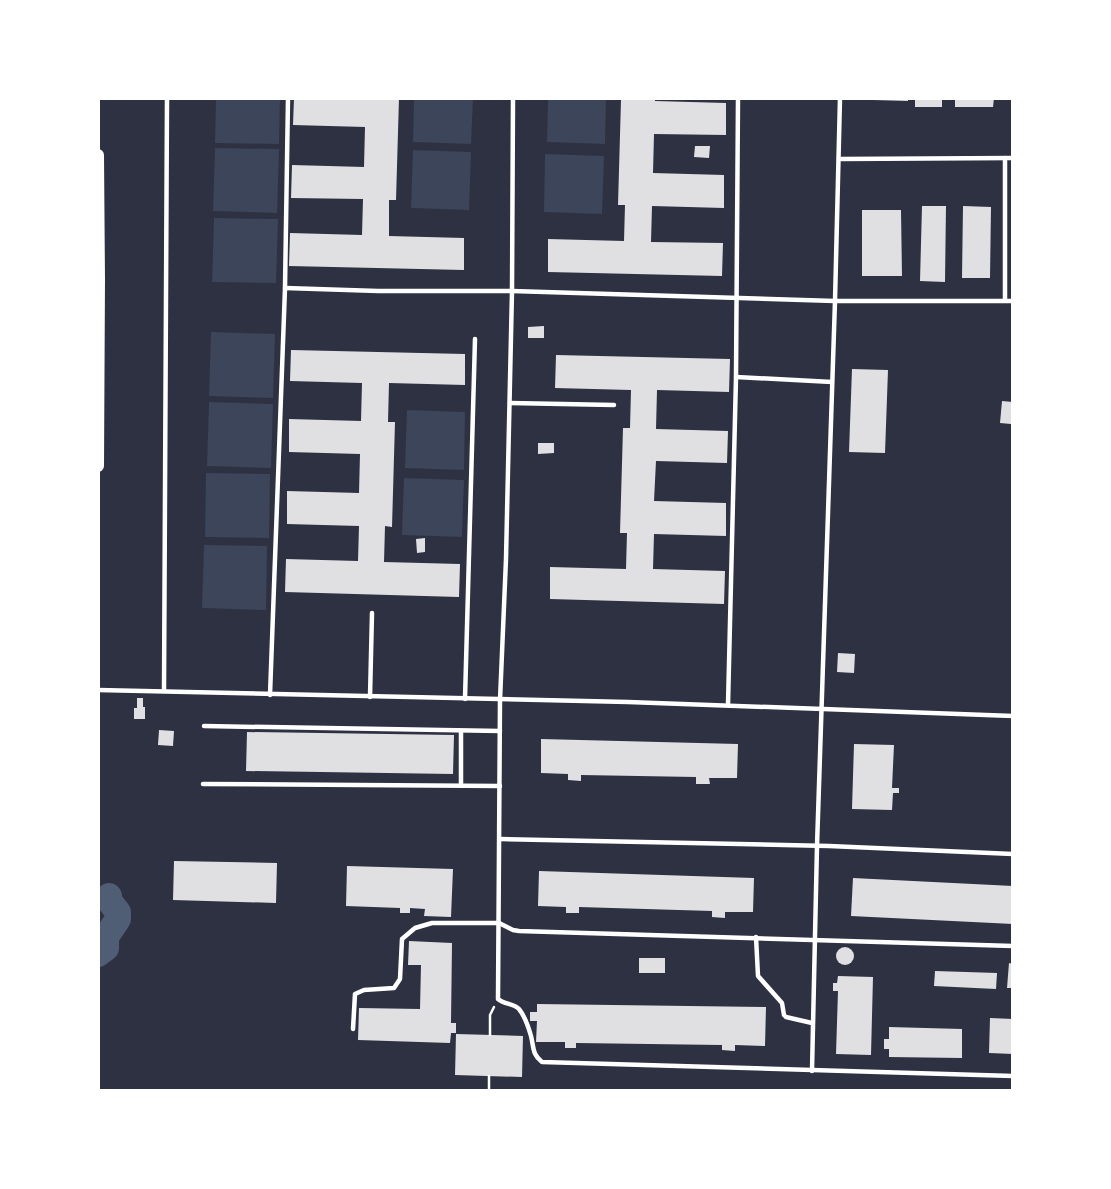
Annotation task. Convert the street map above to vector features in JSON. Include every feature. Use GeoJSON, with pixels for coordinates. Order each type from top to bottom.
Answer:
{"type":"FeatureCollection","features":[{"type":"Feature","properties":{"kind":"main road"},"geometry":{"type":"LineString","coordinates":[[98,155],[98,466]]}},
{"type":"Feature","properties":{"kind":"lane"},"geometry":{"type":"LineString","coordinates":[[164,691],[167,98]]}},
{"type":"Feature","properties":{"kind":"lane"},"geometry":{"type":"LineString","coordinates":[[270,695],[285,288],[288,98]]}},
{"type":"Feature","properties":{"kind":"lane"},"geometry":{"type":"LineString","coordinates":[[513,98],[510,403],[500,700],[498,999],[519,1010],[531,1037],[534,1054],[542,1062],[1013,1076]]}},
{"type":"Feature","properties":{"kind":"lane"},"geometry":{"type":"LineString","coordinates":[[728,705],[736,377],[738,98]]}},
{"type":"Feature","properties":{"kind":"lane"},"geometry":{"type":"LineString","coordinates":[[812,1071],[811,1023],[823,709],[840,98]]}},
{"type":"Feature","properties":{"kind":"lane"},"geometry":{"type":"LineString","coordinates":[[1005,158],[1005,300]]}},
{"type":"Feature","properties":{"kind":"lane"},"geometry":{"type":"LineString","coordinates":[[839,159],[1013,158]]}},
{"type":"Feature","properties":{"kind":"lane"},"geometry":{"type":"LineString","coordinates":[[285,288],[512,291],[835,301],[1013,301]]}},
{"type":"Feature","properties":{"kind":"lane"},"geometry":{"type":"LineString","coordinates":[[465,699],[475,340]]}},
{"type":"Feature","properties":{"kind":"lane"},"geometry":{"type":"LineString","coordinates":[[736,377],[832,382]]}},
{"type":"Feature","properties":{"kind":"lane"},"geometry":{"type":"LineString","coordinates":[[510,403],[614,405]]}},
{"type":"Feature","properties":{"kind":"lane"},"geometry":{"type":"LineString","coordinates":[[370,697],[372,612]]}},
{"type":"Feature","properties":{"kind":"lane"},"geometry":{"type":"LineString","coordinates":[[98,690],[728,705],[1013,716]]}},
{"type":"Feature","properties":{"kind":"lane"},"geometry":{"type":"LineString","coordinates":[[204,726],[500,731]]}},
{"type":"Feature","properties":{"kind":"lane"},"geometry":{"type":"LineString","coordinates":[[461,731],[461,785]]}},
{"type":"Feature","properties":{"kind":"lane"},"geometry":{"type":"LineString","coordinates":[[203,784],[500,786]]}},
{"type":"Feature","properties":{"kind":"lane"},"geometry":{"type":"LineString","coordinates":[[500,839],[817,846],[1013,854]]}},
{"type":"Feature","properties":{"kind":"lane"},"geometry":{"type":"LineString","coordinates":[[353,1029],[355,994],[364,990],[394,988],[401,972],[402,939],[420,926],[432,923],[499,923],[519,931],[1013,946]]}},
{"type":"Feature","properties":{"kind":"lane"},"geometry":{"type":"LineString","coordinates":[[756,937],[758,976],[782,1003],[786,1017],[811,1023]]}},
{"type":"Feature","properties":{"kind":"path"},"geometry":{"type":"LineString","coordinates":[[490,1035],[490,1015],[498,999]]}},
{"type":"Feature","properties":{"kind":"path"},"geometry":{"type":"LineString","coordinates":[[489,1076],[489,1091]]}},
{"type":"Feature","properties":{"kind":"shaded area"},"geometry":{"type":"Polygon","coordinates":[[[216,98],[280,98],[279,144],[215,143],[216,98]]]}},
{"type":"Feature","properties":{"kind":"shaded area"},"geometry":{"type":"Polygon","coordinates":[[[414,98],[473,98],[471,144],[413,142],[414,98]]]}},
{"type":"Feature","properties":{"kind":"shaded area"},"geometry":{"type":"Polygon","coordinates":[[[548,98],[606,98],[605,144],[547,142],[548,98]]]}},
{"type":"Feature","properties":{"kind":"shaded area"},"geometry":{"type":"Polygon","coordinates":[[[215,148],[279,149],[277,213],[213,211],[215,148]]]}},
{"type":"Feature","properties":{"kind":"shaded area"},"geometry":{"type":"Polygon","coordinates":[[[413,150],[471,152],[469,210],[411,208],[413,150]]]}},
{"type":"Feature","properties":{"kind":"shaded area"},"geometry":{"type":"Polygon","coordinates":[[[545,154],[604,156],[602,214],[544,212],[545,154]]]}},
{"type":"Feature","properties":{"kind":"shaded area"},"geometry":{"type":"Polygon","coordinates":[[[214,218],[278,219],[276,283],[212,282],[214,218]]]}},
{"type":"Feature","properties":{"kind":"shaded area"},"geometry":{"type":"Polygon","coordinates":[[[211,332],[275,334],[273,398],[209,396],[211,332]]]}},
{"type":"Feature","properties":{"kind":"shaded area"},"geometry":{"type":"Polygon","coordinates":[[[209,402],[273,404],[271,468],[207,466],[209,402]]]}},
{"type":"Feature","properties":{"kind":"shaded area"},"geometry":{"type":"Polygon","coordinates":[[[407,410],[465,412],[464,470],[405,468],[407,410]]]}},
{"type":"Feature","properties":{"kind":"shaded area"},"geometry":{"type":"Polygon","coordinates":[[[206,473],[270,474],[269,538],[205,537],[206,473]]]}},
{"type":"Feature","properties":{"kind":"shaded area"},"geometry":{"type":"Polygon","coordinates":[[[404,478],[464,480],[462,537],[402,535],[404,478]]]}},
{"type":"Feature","properties":{"kind":"shaded area"},"geometry":{"type":"Polygon","coordinates":[[[204,545],[267,546],[266,610],[202,608],[204,545]]]}},
{"type":"Feature","properties":{"kind":"building"},"geometry":{"type":"Polygon","coordinates":[[[294,98],[399,98],[396,200],[389,200],[389,236],[464,238],[464,270],[289,266],[290,233],[362,235],[363,199],[291,198],[292,165],[364,167],[365,127],[293,125],[294,98]]]}},
{"type":"Feature","properties":{"kind":"building"},"geometry":{"type":"Polygon","coordinates":[[[628,98],[726,103],[726,135],[654,134],[653,173],[724,175],[724,208],[652,206],[651,242],[723,243],[722,276],[548,272],[548,239],[624,241],[625,205],[618,205],[621,100],[628,98]]]}},
{"type":"Feature","properties":{"kind":"building"},"geometry":{"type":"Polygon","coordinates":[[[908,98],[908,101],[873,100],[908,98]]]}},
{"type":"Feature","properties":{"kind":"building"},"geometry":{"type":"Polygon","coordinates":[[[915,98],[942,98],[942,107],[915,107],[915,98]]]}},
{"type":"Feature","properties":{"kind":"building"},"geometry":{"type":"Polygon","coordinates":[[[955,98],[994,98],[993,107],[955,107],[955,98]]]}},
{"type":"Feature","properties":{"kind":"building"},"geometry":{"type":"Polygon","coordinates":[[[695,146],[710,146],[709,158],[694,157],[695,146]]]}},
{"type":"Feature","properties":{"kind":"building"},"geometry":{"type":"Polygon","coordinates":[[[922,206],[946,206],[945,282],[920,281],[922,206]]]}},
{"type":"Feature","properties":{"kind":"building"},"geometry":{"type":"Polygon","coordinates":[[[963,206],[991,207],[990,278],[962,278],[963,206]]]}},
{"type":"Feature","properties":{"kind":"building"},"geometry":{"type":"Polygon","coordinates":[[[862,210],[901,210],[902,276],[862,276],[862,210]]]}},
{"type":"Feature","properties":{"kind":"building"},"geometry":{"type":"Polygon","coordinates":[[[544,326],[544,338],[528,338],[528,327],[544,326]]]}},
{"type":"Feature","properties":{"kind":"building"},"geometry":{"type":"Polygon","coordinates":[[[291,350],[465,354],[465,385],[389,383],[388,422],[395,422],[392,527],[385,526],[384,562],[460,564],[459,597],[285,592],[286,559],[358,561],[359,526],[287,524],[287,491],[359,493],[360,454],[289,452],[289,419],[361,421],[362,383],[290,381],[291,350]]]}},
{"type":"Feature","properties":{"kind":"building"},"geometry":{"type":"Polygon","coordinates":[[[556,355],[730,359],[729,392],[657,390],[656,429],[728,431],[727,463],[656,461],[654,501],[726,503],[726,536],[654,534],[653,569],[725,571],[724,604],[550,599],[550,567],[626,569],[627,533],[620,533],[623,428],[630,428],[631,390],[555,388],[556,355]]]}},
{"type":"Feature","properties":{"kind":"building"},"geometry":{"type":"Polygon","coordinates":[[[852,369],[888,370],[885,453],[849,452],[852,369]]]}},
{"type":"Feature","properties":{"kind":"building"},"geometry":{"type":"Polygon","coordinates":[[[1002,401],[1013,402],[1011,424],[1000,423],[1002,401]]]}},
{"type":"Feature","properties":{"kind":"building"},"geometry":{"type":"Polygon","coordinates":[[[538,443],[554,443],[554,453],[538,454],[538,443]]]}},
{"type":"Feature","properties":{"kind":"building"},"geometry":{"type":"Polygon","coordinates":[[[425,538],[425,552],[417,553],[416,539],[425,538]]]}},
{"type":"Feature","properties":{"kind":"building"},"geometry":{"type":"Polygon","coordinates":[[[838,653],[855,654],[854,673],[837,672],[838,653]]]}},
{"type":"Feature","properties":{"kind":"building"},"geometry":{"type":"Polygon","coordinates":[[[137,698],[143,698],[145,719],[134,719],[137,698]]]}},
{"type":"Feature","properties":{"kind":"building"},"geometry":{"type":"Polygon","coordinates":[[[159,730],[174,731],[173,746],[158,745],[159,730]]]}},
{"type":"Feature","properties":{"kind":"building"},"geometry":{"type":"Polygon","coordinates":[[[247,732],[454,735],[453,774],[246,771],[247,732]]]}},
{"type":"Feature","properties":{"kind":"building"},"geometry":{"type":"Polygon","coordinates":[[[541,739],[738,744],[737,778],[709,778],[710,784],[696,784],[696,777],[581,775],[581,781],[568,780],[568,774],[541,773],[541,739]]]}},
{"type":"Feature","properties":{"kind":"building"},"geometry":{"type":"Polygon","coordinates":[[[854,744],[894,745],[892,788],[899,788],[899,793],[893,793],[892,810],[852,809],[854,744]]]}},
{"type":"Feature","properties":{"kind":"building"},"geometry":{"type":"Polygon","coordinates":[[[174,861],[277,863],[276,903],[173,900],[174,861]]]}},
{"type":"Feature","properties":{"kind":"building"},"geometry":{"type":"Polygon","coordinates":[[[347,866],[453,869],[451,917],[424,916],[425,909],[410,908],[410,913],[400,913],[400,908],[346,906],[347,866]]]}},
{"type":"Feature","properties":{"kind":"building"},"geometry":{"type":"Polygon","coordinates":[[[539,871],[754,878],[753,912],[725,912],[725,918],[712,917],[712,911],[579,907],[579,913],[566,913],[566,907],[538,906],[539,871]]]}},
{"type":"Feature","properties":{"kind":"building"},"geometry":{"type":"Polygon","coordinates":[[[853,878],[1013,886],[1013,924],[851,916],[853,878]]]}},
{"type":"Feature","properties":{"kind":"building"},"geometry":{"type":"Polygon","coordinates":[[[409,941],[452,943],[451,1023],[456,1023],[456,1033],[451,1033],[450,1043],[358,1040],[359,1008],[420,1009],[421,965],[408,965],[409,941]]]}},
{"type":"Feature","properties":{"kind":"building"},"geometry":{"type":"Polygon","coordinates":[[[845,947],[851,950],[854,956],[851,962],[845,965],[839,962],[836,956],[839,950],[845,947]]]}},
{"type":"Feature","properties":{"kind":"building"},"geometry":{"type":"Polygon","coordinates":[[[639,958],[665,958],[665,973],[639,973],[639,958]]]}},
{"type":"Feature","properties":{"kind":"building"},"geometry":{"type":"Polygon","coordinates":[[[1009,963],[1013,964],[1013,988],[1007,988],[1009,963]]]}},
{"type":"Feature","properties":{"kind":"building"},"geometry":{"type":"Polygon","coordinates":[[[935,971],[997,973],[996,989],[934,986],[935,971]]]}},
{"type":"Feature","properties":{"kind":"building"},"geometry":{"type":"Polygon","coordinates":[[[838,976],[873,977],[871,1055],[836,1054],[838,991],[833,991],[833,983],[837,983],[838,976]]]}},
{"type":"Feature","properties":{"kind":"building"},"geometry":{"type":"Polygon","coordinates":[[[537,1004],[766,1007],[765,1046],[735,1045],[735,1051],[722,1050],[722,1045],[576,1043],[576,1048],[565,1048],[565,1042],[536,1042],[537,1021],[530,1021],[530,1012],[537,1012],[537,1004]]]}},
{"type":"Feature","properties":{"kind":"building"},"geometry":{"type":"Polygon","coordinates":[[[990,1018],[1013,1019],[1013,1054],[989,1053],[990,1018]]]}},
{"type":"Feature","properties":{"kind":"building"},"geometry":{"type":"Polygon","coordinates":[[[889,1027],[962,1029],[962,1058],[889,1057],[889,1049],[884,1049],[884,1039],[889,1039],[889,1027]]]}},
{"type":"Feature","properties":{"kind":"building"},"geometry":{"type":"Polygon","coordinates":[[[456,1034],[523,1036],[522,1077],[455,1075],[456,1034]]]}},
{"type":"Feature","properties":{"kind":"waterway"},"geometry":{"type":"LineString","coordinates":[[98,954],[106,948],[106,937],[118,919],[118,912],[109,896]]}}]}
